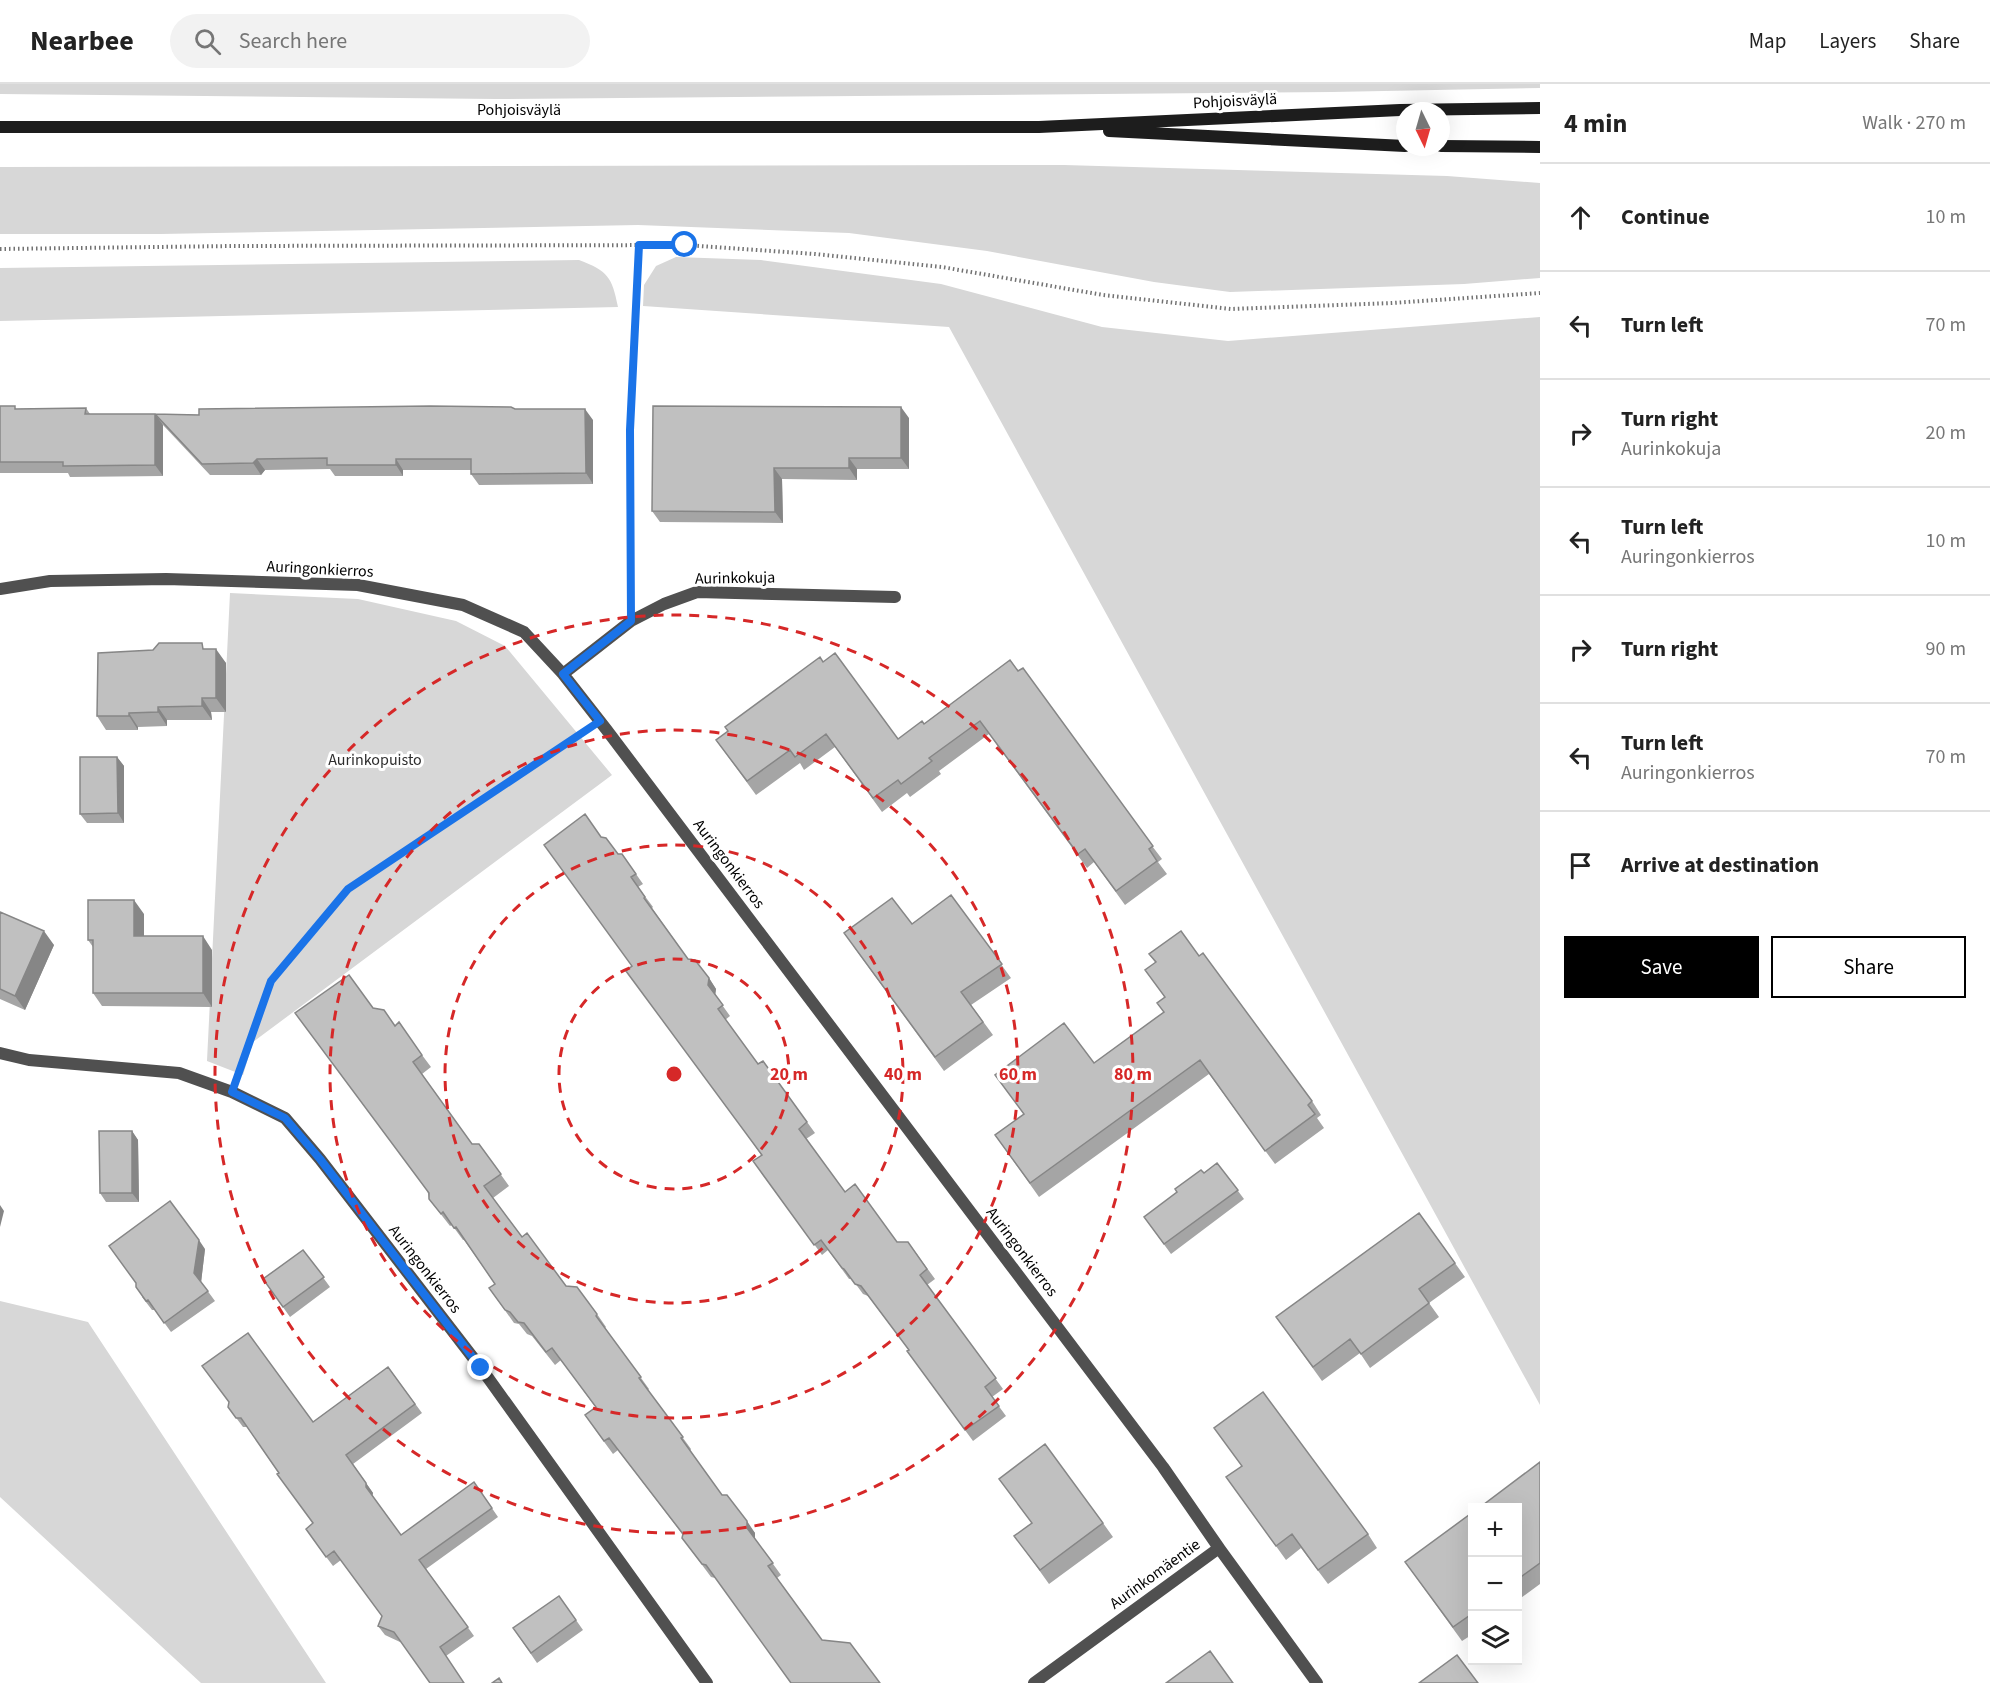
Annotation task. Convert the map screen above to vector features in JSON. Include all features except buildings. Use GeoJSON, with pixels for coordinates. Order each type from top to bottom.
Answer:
{"type":"FeatureCollection","features":[{"type":"Feature","properties":{"kind":"main road","name":"Pohjoisväylä"},"geometry":{"type":"LineString","coordinates":[[0,127],[1039,127],[1400,110],[1540,108]]}},
{"type":"Feature","properties":{"kind":"main road","name":"Pohjoisväylä"},"geometry":{"type":"LineString","coordinates":[[1039,127],[1396,146]]}},
{"type":"Feature","properties":{"kind":"main road"},"geometry":{"type":"LineString","coordinates":[[1450,146],[1540,147]]}},
{"type":"Feature","properties":{"kind":"street","name":"Auringonkierros"},"geometry":{"type":"LineString","coordinates":[[0,589],[50,581],[166,579],[358,585],[463,605],[524,632],[563,674],[600,721],[1163,1467],[1219,1548]]}},
{"type":"Feature","properties":{"kind":"street","name":"Aurinkokuja"},"geometry":{"type":"LineString","coordinates":[[563,674],[631,621],[664,604],[697,592],[895,597]]}},
{"type":"Feature","properties":{"kind":"street","name":"Auringonkierros"},"geometry":{"type":"LineString","coordinates":[[0,1053],[29,1060],[179,1073],[232,1092],[285,1118],[320,1159],[481,1368],[707,1683]]}},
{"type":"Feature","properties":{"kind":"street","name":"Aurinkomäentie"},"geometry":{"type":"LineString","coordinates":[[1034,1683],[1219,1548],[1317,1683]]}},
{"type":"Feature","properties":{"kind":"path"},"geometry":{"type":"LineString","coordinates":[[631,621],[630,430],[639,245]]}},
{"type":"Feature","properties":{"kind":"path"},"geometry":{"type":"LineString","coordinates":[[0,249],[685,245],[815,254],[942,267],[1103,295],[1231,309],[1392,303],[1540,293]]}},
{"type":"Feature","properties":{"kind":"path"},"geometry":{"type":"LineString","coordinates":[[232,1092],[271,981],[348,889],[600,721]]}},
{"type":"Feature","properties":{"kind":"green space"},"geometry":{"type":"Polygon","coordinates":[[[0,84],[1540,84],[1540,88],[1332,92],[496,99],[0,94],[0,84]]]}},
{"type":"Feature","properties":{"kind":"green space"},"geometry":{"type":"Polygon","coordinates":[[[1064,165],[1447,176],[1540,183],[1540,278],[1464,284],[1230,292],[1154,282],[987,251],[849,233],[638,225],[161,234],[0,234],[0,167],[1064,165]]]}},
{"type":"Feature","properties":{"kind":"green space"},"geometry":{"type":"Polygon","coordinates":[[[676,257],[761,260],[941,284],[1102,327],[1228,341],[1540,317],[1540,1405],[949,327],[643,306],[644,285],[656,266],[676,257]]]}},
{"type":"Feature","properties":{"kind":"green space"},"geometry":{"type":"Polygon","coordinates":[[[579,260],[607,276],[618,307],[0,321],[0,268],[579,260]]]}},
{"type":"Feature","properties":{"kind":"green space","name":"Aurinkopuisto"},"geometry":{"type":"Polygon","coordinates":[[[230,593],[358,599],[456,621],[505,646],[612,775],[253,1042],[243,1075],[207,1061],[230,593]]]}},
{"type":"Feature","properties":{"kind":"green space"},"geometry":{"type":"Polygon","coordinates":[[[0,1301],[88,1322],[326,1683],[201,1683],[0,1497],[0,1301]]]}},
{"type":"Feature","properties":{"kind":"route"},"geometry":{"type":"LineString","coordinates":[[481,1368],[320,1159],[285,1118],[232,1092],[271,981],[348,889],[600,721],[563,674],[631,621],[630,430],[639,245],[685,245]]}}]}
